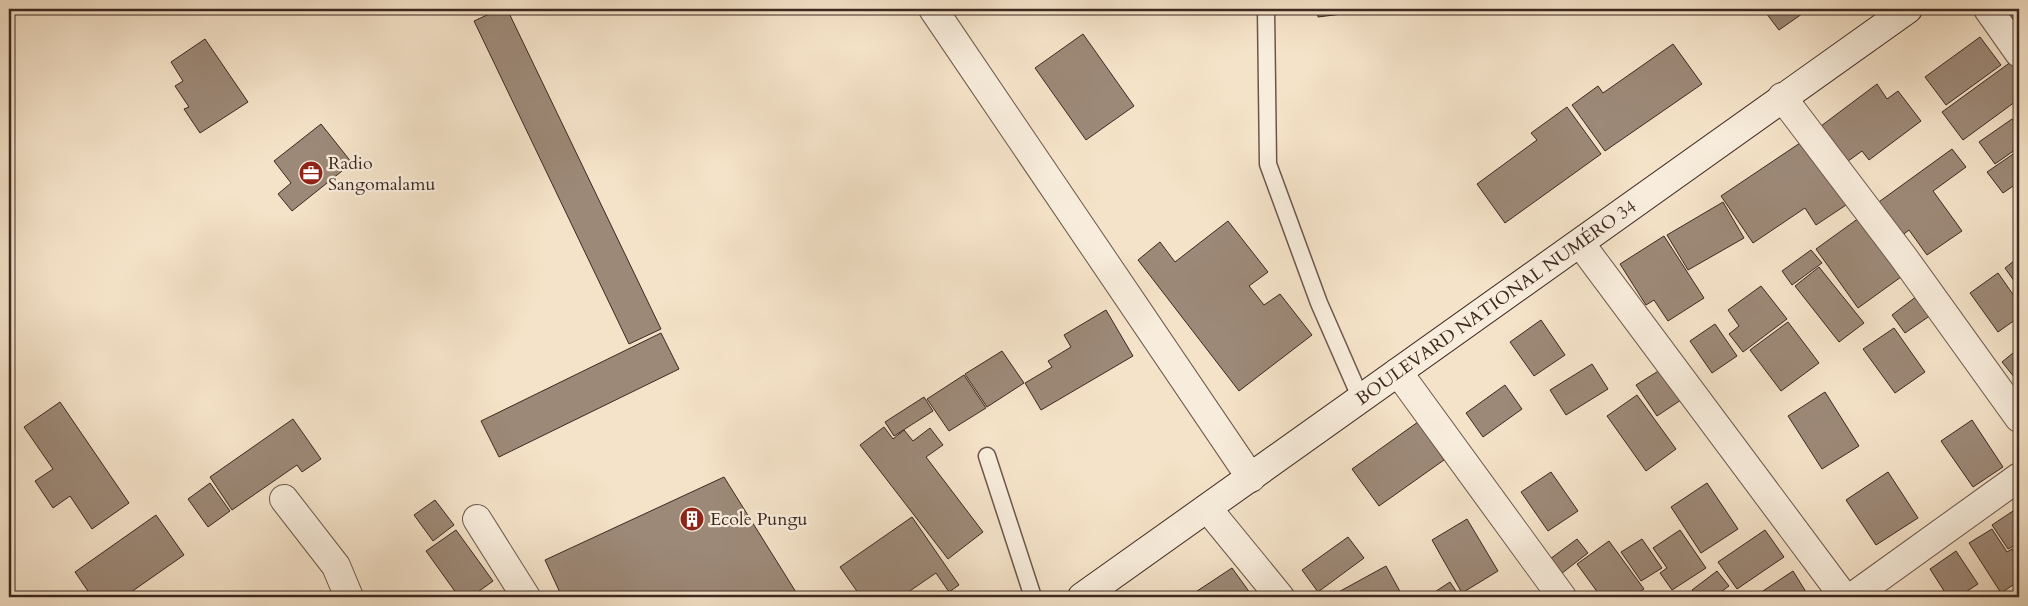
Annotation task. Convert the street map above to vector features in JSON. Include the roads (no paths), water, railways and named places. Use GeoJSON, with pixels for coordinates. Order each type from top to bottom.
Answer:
{"type":"FeatureCollection","features":[{"type":"Feature","properties":{"kind":"street"},"geometry":{"type":"LineString","coordinates":[[933,9],[1252,478]]}},
{"type":"Feature","properties":{"kind":"street","name":"BOULEVARD NATIONAL NUMÉRO 34"},"geometry":{"type":"LineString","coordinates":[[1082,597],[1252,478],[1782,97],[1908,9]]}},
{"type":"Feature","properties":{"kind":"street"},"geometry":{"type":"LineString","coordinates":[[1988,9],[2019,53]]}},
{"type":"Feature","properties":{"kind":"street"},"geometry":{"type":"LineString","coordinates":[[1782,97],[1904,258],[2019,418]]}},
{"type":"Feature","properties":{"kind":"street"},"geometry":{"type":"LineString","coordinates":[[1580,243],[1844,597]]}},
{"type":"Feature","properties":{"kind":"street"},"geometry":{"type":"LineString","coordinates":[[1398,372],[1562,597]]}},
{"type":"Feature","properties":{"kind":"street"},"geometry":{"type":"LineString","coordinates":[[1852,597],[2019,477]]}},
{"type":"Feature","properties":{"kind":"street"},"geometry":{"type":"LineString","coordinates":[[284,499],[336,566],[349,597]]}},
{"type":"Feature","properties":{"kind":"street"},"geometry":{"type":"LineString","coordinates":[[1208,509],[1280,597]]}},
{"type":"Feature","properties":{"kind":"street"},"geometry":{"type":"LineString","coordinates":[[477,519],[526,597]]}},
{"type":"Feature","properties":{"kind":"lane"},"geometry":{"type":"LineString","coordinates":[[1266,9],[1268,164],[1319,302],[1361,399]]}},
{"type":"Feature","properties":{"kind":"lane"},"geometry":{"type":"LineString","coordinates":[[987,456],[1033,597]]}},
{"type":"Feature","properties":{"kind":"place","name":"Radio Sangomalamu"},"geometry":{"type":"Point","coordinates":[311,173]}},
{"type":"Feature","properties":{"kind":"place","name":"Ecole Pungu"},"geometry":{"type":"Point","coordinates":[692,519]}}]}
